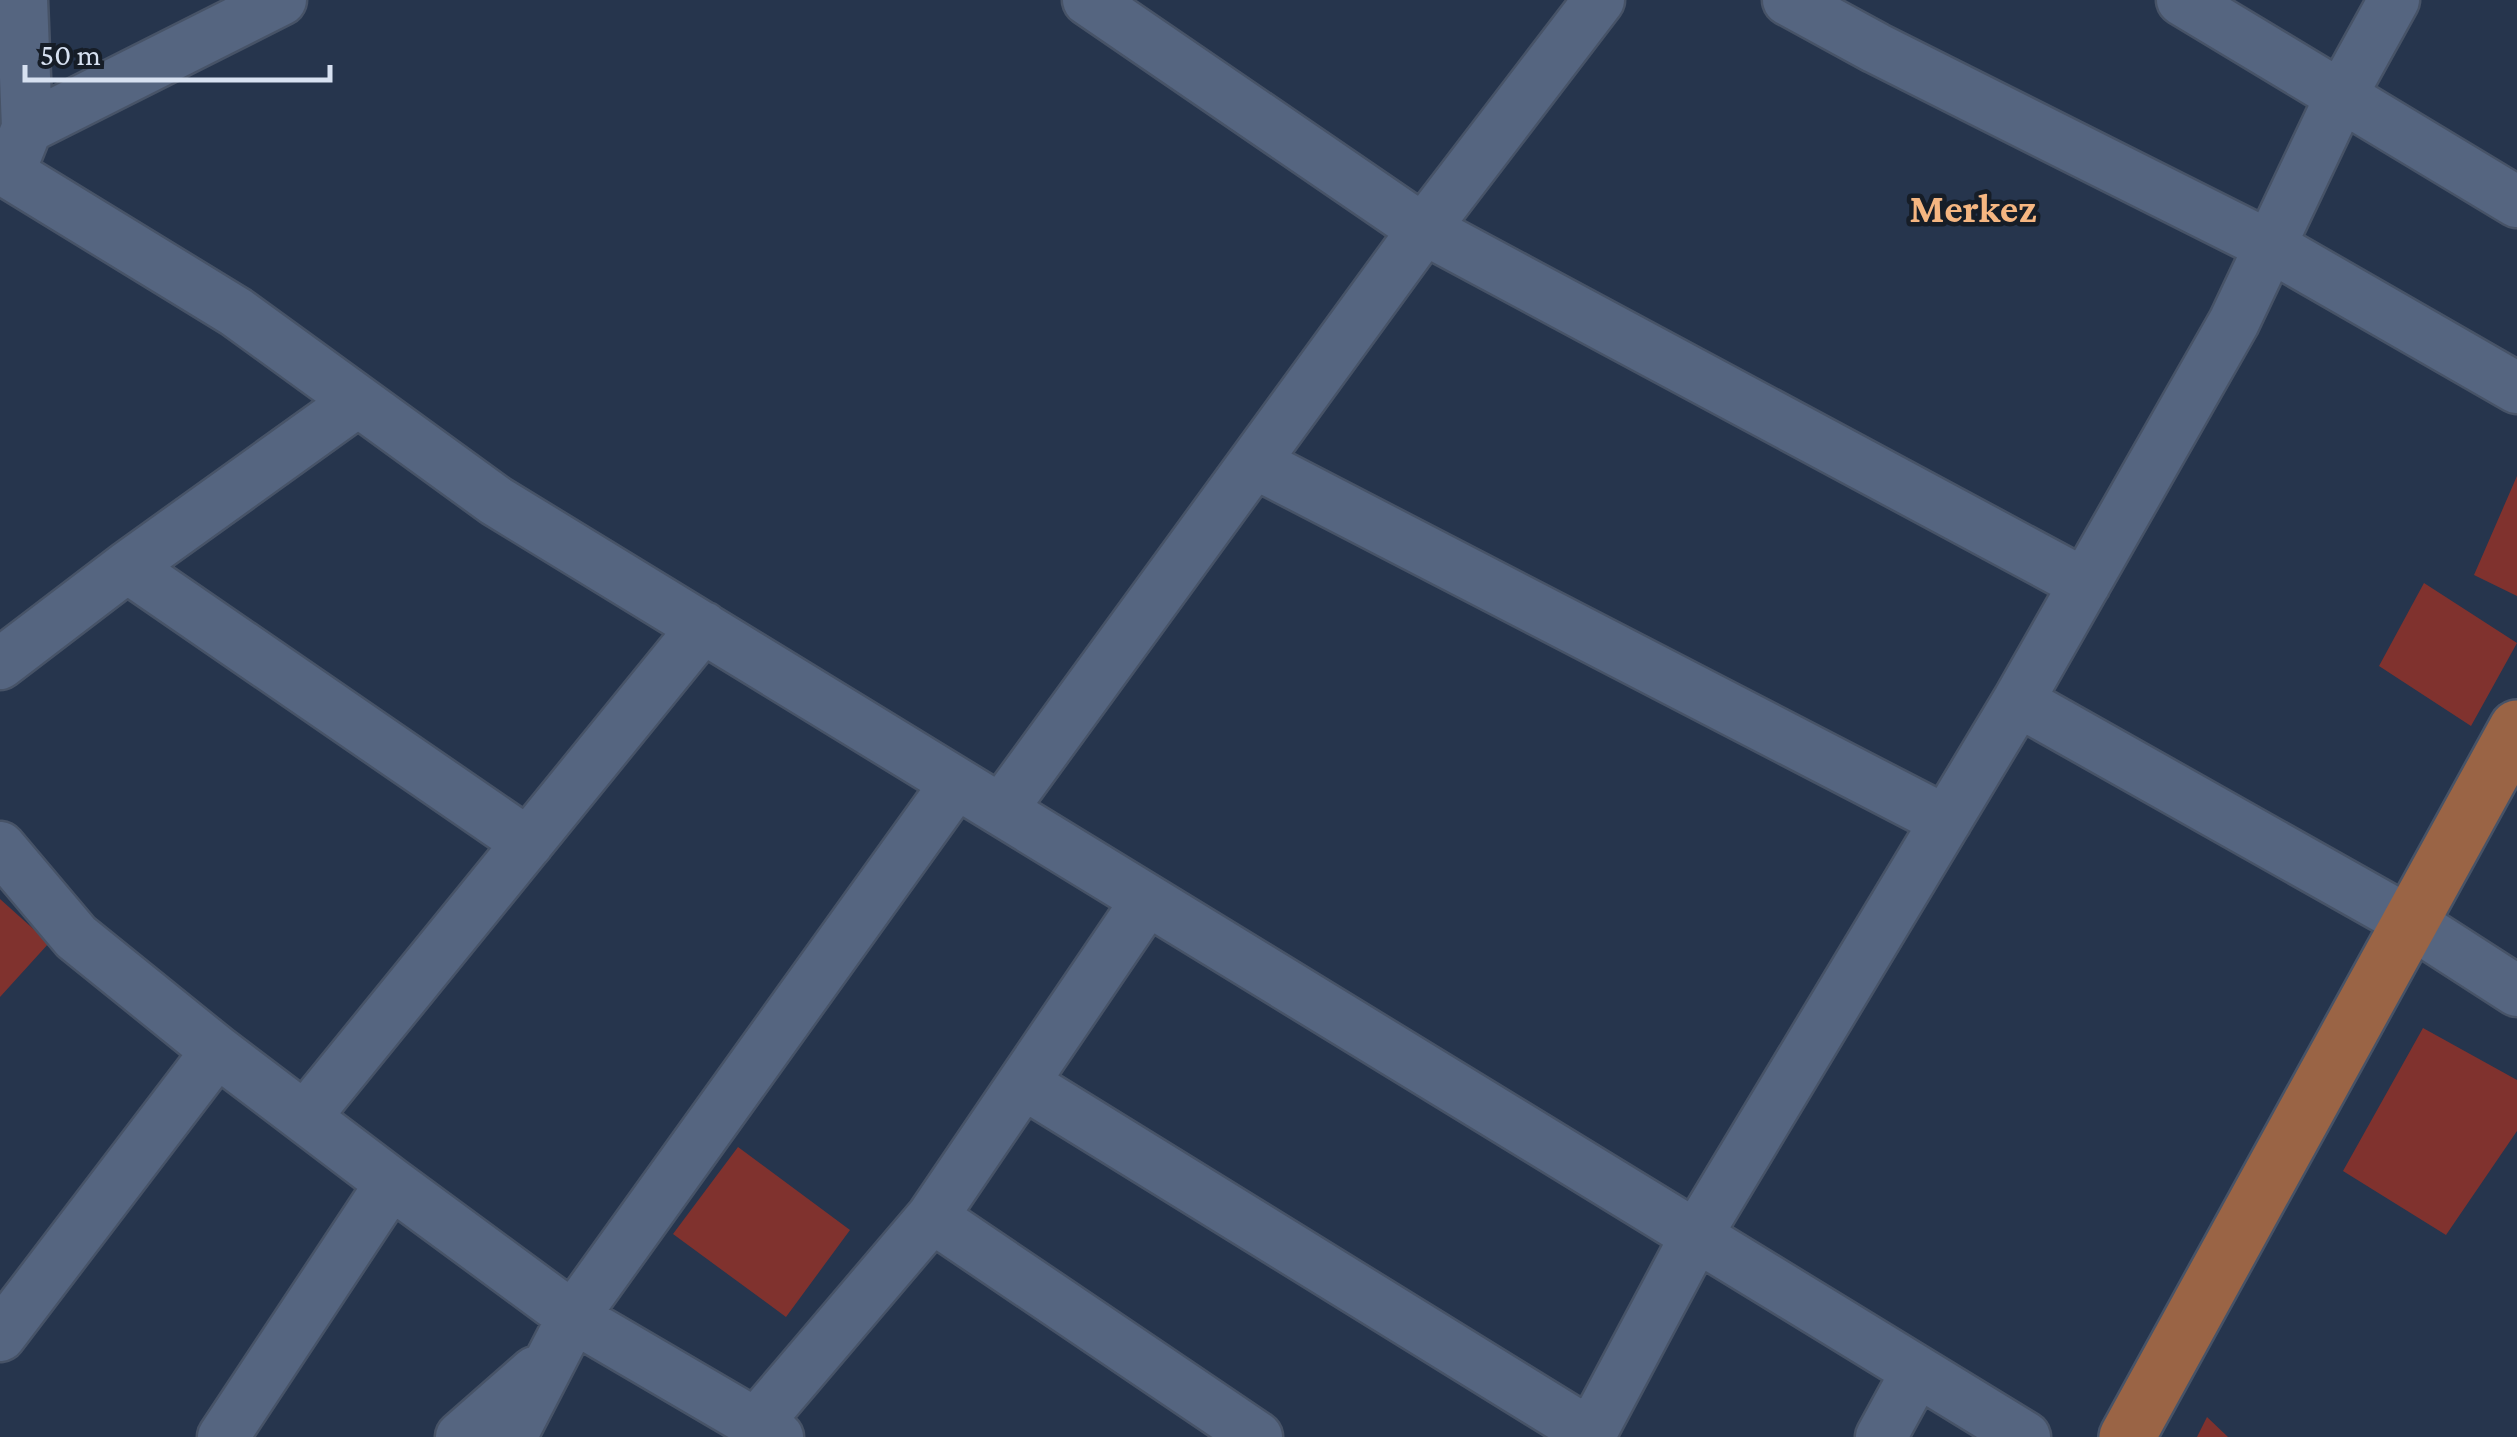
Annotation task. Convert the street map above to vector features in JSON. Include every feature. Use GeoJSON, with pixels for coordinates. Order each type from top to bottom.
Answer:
{"type":"FeatureCollection","features":[{"type":"Feature","properties":{"kind":"main road"},"geometry":{"type":"LineString","coordinates":[[2127,1437],[2517,728]]}},
{"type":"Feature","properties":{"kind":"street"},"geometry":{"type":"LineString","coordinates":[[22,0],[27,128],[4,185],[236,312],[496,501],[2025,1437]]}},
{"type":"Feature","properties":{"kind":"street"},"geometry":{"type":"LineString","coordinates":[[27,128],[280,0]]}},
{"type":"Feature","properties":{"kind":"street"},"geometry":{"type":"LineString","coordinates":[[1088,0],[1424,229],[2085,584]]}},
{"type":"Feature","properties":{"kind":"street"},"geometry":{"type":"LineString","coordinates":[[1002,810],[1424,229],[1600,0]]}},
{"type":"Feature","properties":{"kind":"street"},"geometry":{"type":"LineString","coordinates":[[1788,0],[2270,246],[2517,388]]}},
{"type":"Feature","properties":{"kind":"street"},"geometry":{"type":"LineString","coordinates":[[2182,0],[2517,202]]}},
{"type":"Feature","properties":{"kind":"street"},"geometry":{"type":"LineString","coordinates":[[1022,1083],[1590,1435],[1696,1236],[2018,701],[2234,322],[2341,96],[2394,0]]}},
{"type":"Feature","properties":{"kind":"street"},"geometry":{"type":"LineString","coordinates":[[0,664],[127,566],[358,401]]}},
{"type":"Feature","properties":{"kind":"street"},"geometry":{"type":"LineString","coordinates":[[1254,463],[1946,820]]}},
{"type":"Feature","properties":{"kind":"street"},"geometry":{"type":"LineString","coordinates":[[127,566],[528,842]]}},
{"type":"Feature","properties":{"kind":"street"},"geometry":{"type":"LineString","coordinates":[[305,1117],[703,628]]}},
{"type":"Feature","properties":{"kind":"street"},"geometry":{"type":"LineString","coordinates":[[2018,701],[2410,922],[2517,992]]}},
{"type":"Feature","properties":{"kind":"street"},"geometry":{"type":"LineString","coordinates":[[511,1437],[563,1336],[956,783]]}},
{"type":"Feature","properties":{"kind":"street"},"geometry":{"type":"LineString","coordinates":[[0,847],[76,937],[217,1051],[391,1183],[563,1336],[767,1430],[932,1217],[1147,900]]}},
{"type":"Feature","properties":{"kind":"street"},"geometry":{"type":"LineString","coordinates":[[0,1336],[217,1051]]}},
{"type":"Feature","properties":{"kind":"street"},"geometry":{"type":"LineString","coordinates":[[223,1437],[391,1183]]}},
{"type":"Feature","properties":{"kind":"street"},"geometry":{"type":"LineString","coordinates":[[932,1217],[1257,1437]]}},
{"type":"Feature","properties":{"kind":"street"},"geometry":{"type":"LineString","coordinates":[[460,1437],[563,1336]]}},
{"type":"Feature","properties":{"kind":"street"},"geometry":{"type":"LineString","coordinates":[[1881,1437],[1918,1371]]}},
{"type":"Feature","properties":{"kind":"building"},"geometry":{"type":"Polygon","coordinates":[[[2517,476],[2517,596],[2474,575],[2517,476]]]}},
{"type":"Feature","properties":{"kind":"building"},"geometry":{"type":"Polygon","coordinates":[[[2424,583],[2517,643],[2471,726],[2379,666],[2424,583]]]}},
{"type":"Feature","properties":{"kind":"building"},"geometry":{"type":"Polygon","coordinates":[[[0,899],[49,943],[0,997],[0,899]]]}},
{"type":"Feature","properties":{"kind":"building"},"geometry":{"type":"Polygon","coordinates":[[[2423,1028],[2517,1080],[2517,1131],[2446,1235],[2343,1171],[2423,1028]]]}},
{"type":"Feature","properties":{"kind":"building"},"geometry":{"type":"Polygon","coordinates":[[[738,1147],[850,1230],[786,1317],[673,1234],[738,1147]]]}},
{"type":"Feature","properties":{"kind":"building"},"geometry":{"type":"Polygon","coordinates":[[[2207,1417],[2228,1437],[2197,1437],[2207,1417]]]}},
{"type":"Feature","properties":{"kind":"district","name":"Merkez"},"geometry":{"type":"Point","coordinates":[1973,208]}}]}
